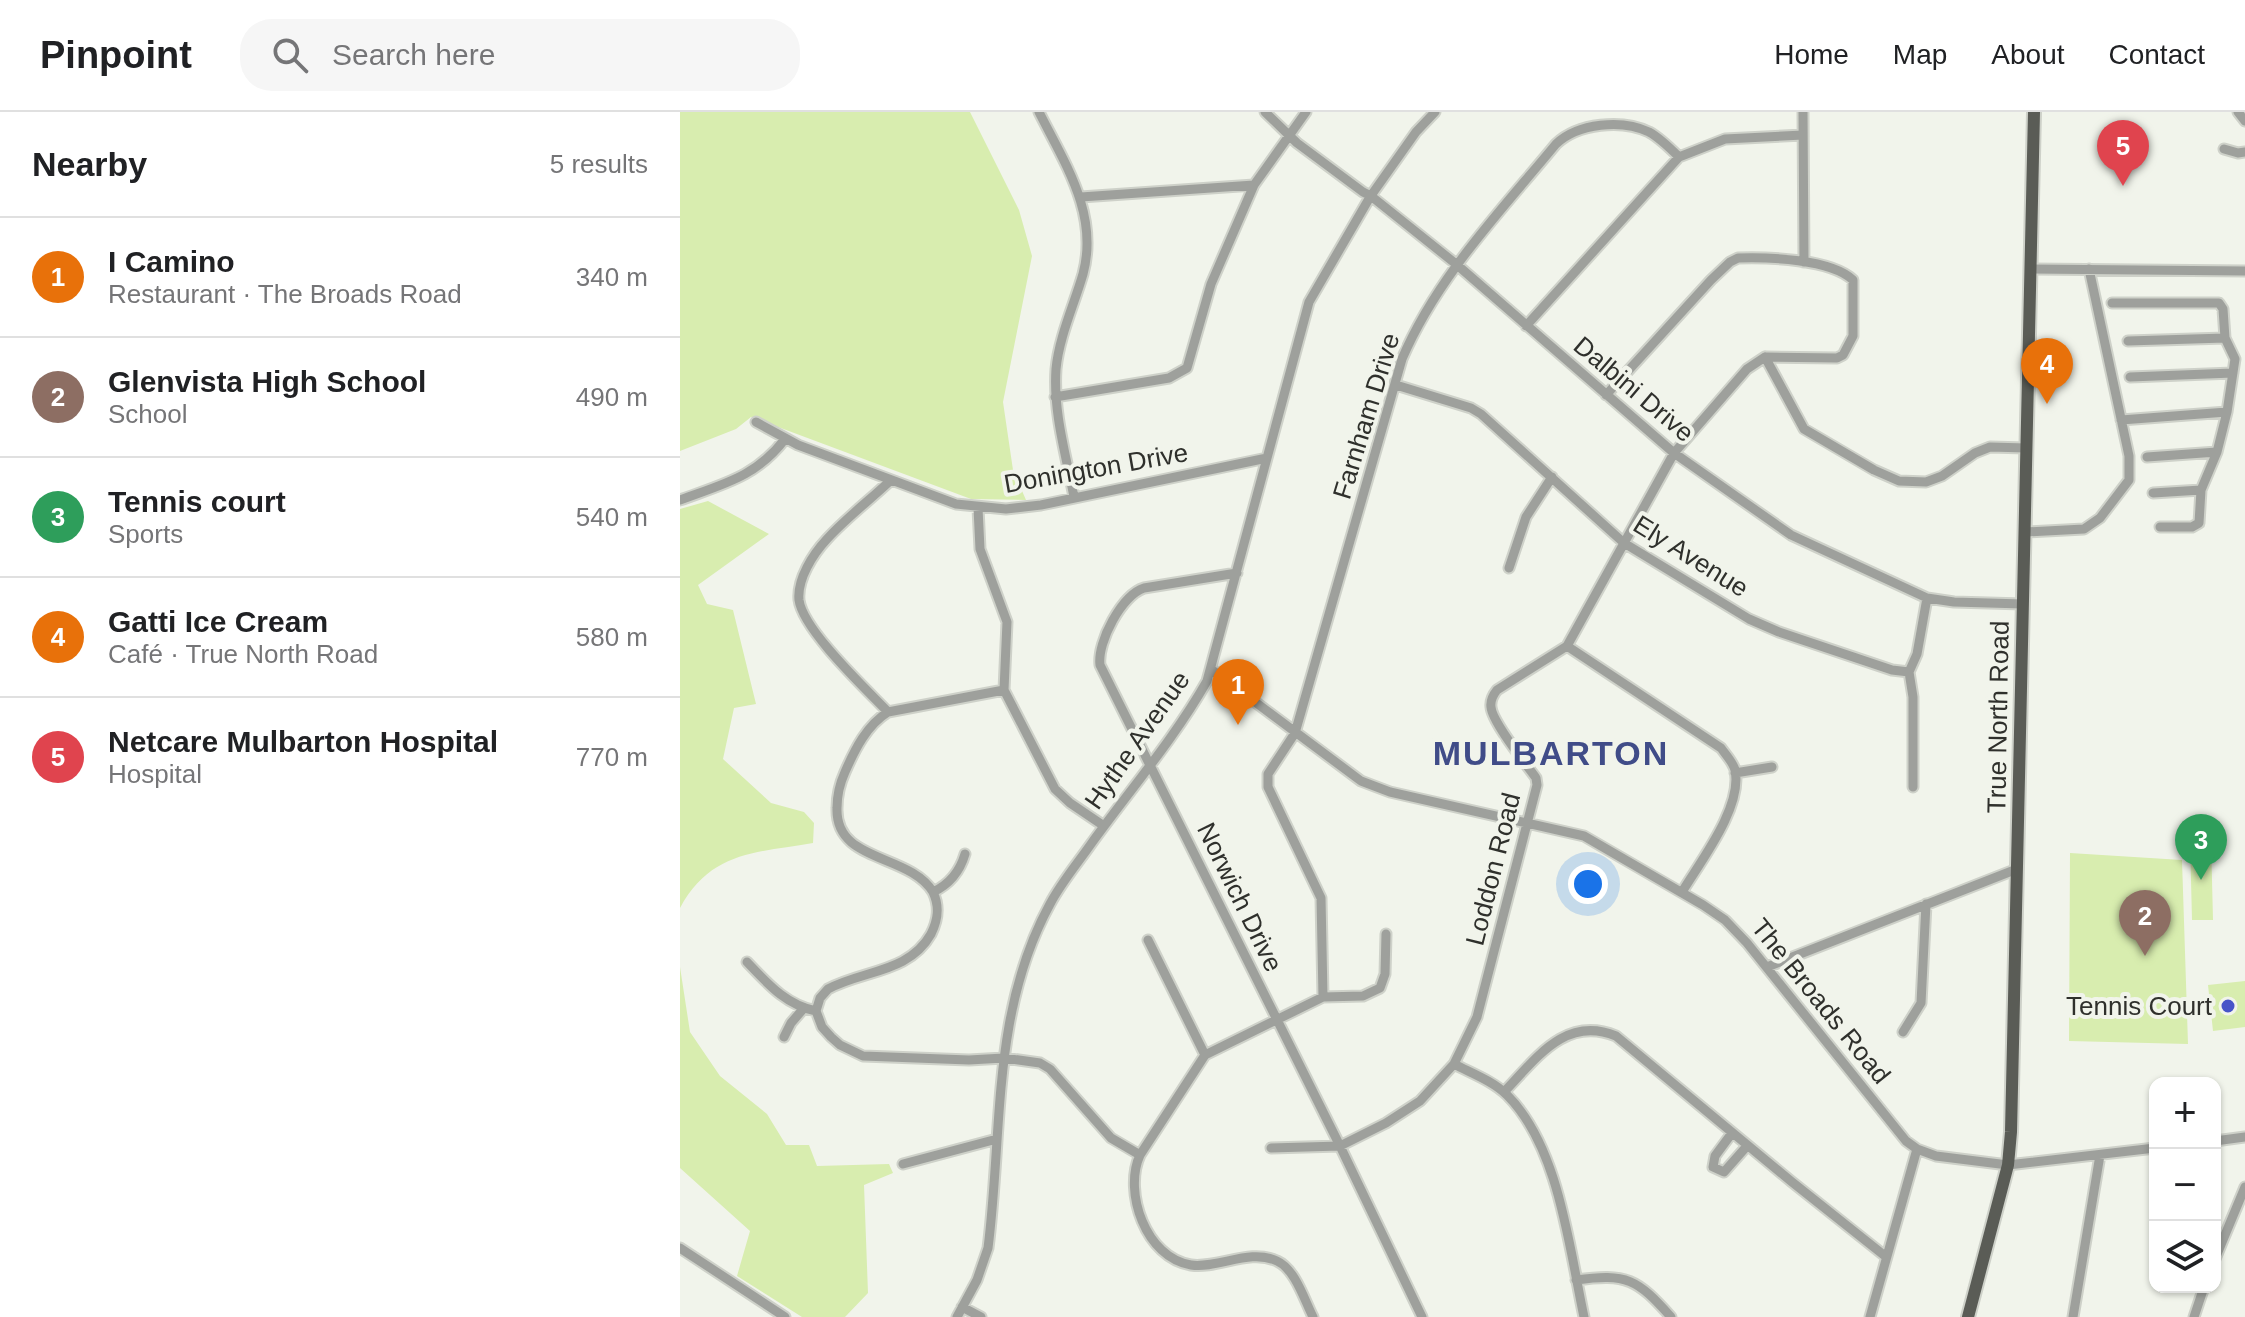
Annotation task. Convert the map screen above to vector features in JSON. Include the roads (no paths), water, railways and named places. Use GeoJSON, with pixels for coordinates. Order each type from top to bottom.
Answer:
{"type":"FeatureCollection","features":[{"type":"Feature","properties":{"kind":"main road","name":"True North Road"},"geometry":{"type":"LineString","coordinates":[[1968,1317],[2008,1165],[2012,1099],[2034,112]]}},
{"type":"Feature","properties":{"kind":"street"},"geometry":{"type":"LineString","coordinates":[[1039,112],[1081,197],[1087,230],[1084,271],[1058,356],[1055,397],[1074,497]]}},
{"type":"Feature","properties":{"kind":"street","name":"Dalbini Drive"},"geometry":{"type":"LineString","coordinates":[[1265,112],[1289,136],[1456,264],[1674,453],[1791,535],[1927,598],[2023,604]]}},
{"type":"Feature","properties":{"kind":"street"},"geometry":{"type":"LineString","coordinates":[[1055,397],[1169,378],[1187,368],[1211,284],[1254,185],[1306,112]]}},
{"type":"Feature","properties":{"kind":"street","name":"Hythe Avenue"},"geometry":{"type":"LineString","coordinates":[[957,1317],[983,1268],[988,1248],[1011,1007],[1041,921],[1057,892],[1190,708],[1211,669],[1309,302],[1371,196],[1416,132],[1435,112]]}},
{"type":"Feature","properties":{"kind":"street"},"geometry":{"type":"LineString","coordinates":[[1803,112],[1804,262]]}},
{"type":"Feature","properties":{"kind":"street"},"geometry":{"type":"LineString","coordinates":[[2238,112],[2245,121]]}},
{"type":"Feature","properties":{"kind":"street","name":"Farnham Drive"},"geometry":{"type":"LineString","coordinates":[[1323,997],[1321,898],[1267,783],[1270,770],[1295,733],[1412,336],[1456,264],[1556,144],[1570,133],[1602,126],[1637,128],[1650,133],[1679,157]]}},
{"type":"Feature","properties":{"kind":"street"},"geometry":{"type":"LineString","coordinates":[[1526,326],[1679,157],[1718,140],[1803,135]]}},
{"type":"Feature","properties":{"kind":"street"},"geometry":{"type":"LineString","coordinates":[[2224,149],[2245,152]]}},
{"type":"Feature","properties":{"kind":"street"},"geometry":{"type":"LineString","coordinates":[[1081,197],[1254,185]]}},
{"type":"Feature","properties":{"kind":"street"},"geometry":{"type":"LineString","coordinates":[[1606,395],[1730,262],[1747,258],[1804,262],[1836,269],[1850,276],[1855,287],[1853,336],[1843,355],[1837,358],[1765,357],[1804,429],[1861,463],[1899,481],[1926,482],[1942,476],[1975,453],[1990,447],[2026,448]]}},
{"type":"Feature","properties":{"kind":"street"},"geometry":{"type":"LineString","coordinates":[[2030,269],[2245,271]]}},
{"type":"Feature","properties":{"kind":"street"},"geometry":{"type":"LineString","coordinates":[[2025,532],[2084,529],[2106,511],[2129,480],[2129,456],[2089,269]]}},
{"type":"Feature","properties":{"kind":"street"},"geometry":{"type":"LineString","coordinates":[[2112,303],[2219,303],[2223,309],[2225,338],[2235,359],[2217,452],[2201,490],[2200,519],[2196,526],[2160,527]]}},
{"type":"Feature","properties":{"kind":"street"},"geometry":{"type":"LineString","coordinates":[[2128,341],[2225,338]]}},
{"type":"Feature","properties":{"kind":"street","name":"Loddon Road"},"geometry":{"type":"LineString","coordinates":[[1271,1148],[1340,1146],[1386,1123],[1420,1101],[1454,1064],[1477,1017],[1537,785],[1536,778],[1494,717],[1490,703],[1497,690],[1567,646],[1674,453],[1747,369],[1765,357]]}},
{"type":"Feature","properties":{"kind":"street"},"geometry":{"type":"LineString","coordinates":[[2130,377],[2233,373]]}},
{"type":"Feature","properties":{"kind":"street","name":"Ely Avenue"},"geometry":{"type":"LineString","coordinates":[[1396,385],[1471,408],[1481,414],[1624,543],[1766,627],[1892,670],[1909,672]]}},
{"type":"Feature","properties":{"kind":"street"},"geometry":{"type":"LineString","coordinates":[[2121,420],[2227,412]]}},
{"type":"Feature","properties":{"kind":"street","name":"Donington Drive"},"geometry":{"type":"LineString","coordinates":[[756,422],[785,439],[945,500],[978,508],[1022,508],[1267,458]]}},
{"type":"Feature","properties":{"kind":"street"},"geometry":{"type":"LineString","coordinates":[[680,500],[756,470],[785,439]]}},
{"type":"Feature","properties":{"kind":"street"},"geometry":{"type":"LineString","coordinates":[[2147,457],[2217,452]]}},
{"type":"Feature","properties":{"kind":"street"},"geometry":{"type":"LineString","coordinates":[[1509,568],[1526,517],[1552,477]]}},
{"type":"Feature","properties":{"kind":"street"},"geometry":{"type":"LineString","coordinates":[[888,712],[822,640],[802,612],[799,600],[804,574],[818,551],[841,525],[891,480]]}},
{"type":"Feature","properties":{"kind":"street"},"geometry":{"type":"LineString","coordinates":[[2153,493],[2201,490]]}},
{"type":"Feature","properties":{"kind":"street"},"geometry":{"type":"LineString","coordinates":[[978,508],[980,549],[1007,622],[1004,690],[1055,789],[1104,826]]}},
{"type":"Feature","properties":{"kind":"street","name":"Norwich Drive"},"geometry":{"type":"LineString","coordinates":[[1237,573],[1136,591],[1127,598],[1101,647],[1102,668],[1422,1317]]}},
{"type":"Feature","properties":{"kind":"street"},"geometry":{"type":"LineString","coordinates":[[1913,787],[1913,697],[1909,672],[1917,654],[1927,598]]}},
{"type":"Feature","properties":{"kind":"street"},"geometry":{"type":"LineString","coordinates":[[1567,646],[1721,748],[1735,773],[1734,792],[1726,818],[1682,892]]}},
{"type":"Feature","properties":{"kind":"street","name":"The Broads Road"},"geometry":{"type":"LineString","coordinates":[[1211,669],[1361,781],[1375,787],[1584,836],[1725,920],[1767,967],[1906,1141],[1917,1149]]}},
{"type":"Feature","properties":{"kind":"street"},"geometry":{"type":"LineString","coordinates":[[1004,690],[888,712],[861,740],[839,789],[837,821],[847,841],[922,878],[933,892],[938,915],[923,945],[901,963],[828,989],[820,998],[816,1011],[822,1027],[831,1037],[863,1056],[969,1060],[1004,1058],[1045,1066],[1111,1138],[1140,1155]]}},
{"type":"Feature","properties":{"kind":"street"},"geometry":{"type":"LineString","coordinates":[[1735,773],[1772,767]]}},
{"type":"Feature","properties":{"kind":"street"},"geometry":{"type":"LineString","coordinates":[[933,892],[950,882],[965,854]]}},
{"type":"Feature","properties":{"kind":"street"},"geometry":{"type":"LineString","coordinates":[[1767,967],[2017,869]]}},
{"type":"Feature","properties":{"kind":"street"},"geometry":{"type":"LineString","coordinates":[[1903,1032],[1921,1003],[1926,904]]}},
{"type":"Feature","properties":{"kind":"street"},"geometry":{"type":"LineString","coordinates":[[1313,1317],[1292,1275],[1278,1261],[1263,1257],[1192,1265],[1176,1260],[1163,1250],[1139,1217],[1136,1170],[1140,1155],[1205,1055],[1323,997],[1363,996],[1380,988],[1385,974],[1386,934]]}},
{"type":"Feature","properties":{"kind":"street"},"geometry":{"type":"LineString","coordinates":[[1148,940],[1205,1055]]}},
{"type":"Feature","properties":{"kind":"street"},"geometry":{"type":"LineString","coordinates":[[747,962],[785,999],[816,1011]]}},
{"type":"Feature","properties":{"kind":"street"},"geometry":{"type":"LineString","coordinates":[[784,1037],[804,1008]]}},
{"type":"Feature","properties":{"kind":"street"},"geometry":{"type":"LineString","coordinates":[[1504,1092],[1560,1038],[1590,1029],[1616,1036],[1885,1256]]}},
{"type":"Feature","properties":{"kind":"street"},"geometry":{"type":"LineString","coordinates":[[1454,1064],[1504,1092],[1531,1127],[1550,1165],[1584,1317]]}},
{"type":"Feature","properties":{"kind":"street"},"geometry":{"type":"LineString","coordinates":[[1732,1133],[1715,1156],[1713,1167],[1716,1170],[1728,1170],[1747,1146]]}},
{"type":"Feature","properties":{"kind":"street"},"geometry":{"type":"LineString","coordinates":[[2221,1140],[2245,1137]]}},
{"type":"Feature","properties":{"kind":"street"},"geometry":{"type":"LineString","coordinates":[[903,1164],[997,1139]]}},
{"type":"Feature","properties":{"kind":"street"},"geometry":{"type":"LineString","coordinates":[[1870,1317],[1917,1149],[1936,1156],[2008,1165],[2149,1149]]}},
{"type":"Feature","properties":{"kind":"street"},"geometry":{"type":"LineString","coordinates":[[2073,1317],[2100,1155]]}},
{"type":"Feature","properties":{"kind":"street"},"geometry":{"type":"LineString","coordinates":[[2221,1245],[2245,1187]]}},
{"type":"Feature","properties":{"kind":"street"},"geometry":{"type":"LineString","coordinates":[[680,1248],[785,1317]]}},
{"type":"Feature","properties":{"kind":"street"},"geometry":{"type":"LineString","coordinates":[[1576,1280],[1609,1276],[1634,1282],[1671,1317]]}},
{"type":"Feature","properties":{"kind":"street"},"geometry":{"type":"LineString","coordinates":[[2194,1317],[2202,1293]]}},
{"type":"Feature","properties":{"kind":"street"},"geometry":{"type":"LineString","coordinates":[[962,1307],[981,1317]]}},
{"type":"Feature","properties":{"kind":"place","name":"Netcare Mulbarton Hospital"},"geometry":{"type":"Point","coordinates":[2123,186]}},
{"type":"Feature","properties":{"kind":"place","name":"Gatti Ice Cream"},"geometry":{"type":"Point","coordinates":[2047,404]}},
{"type":"Feature","properties":{"kind":"place","name":"I Camino"},"geometry":{"type":"Point","coordinates":[1238,725]}},
{"type":"Feature","properties":{"kind":"place","name":"Tennis court"},"geometry":{"type":"Point","coordinates":[2201,880]}},
{"type":"Feature","properties":{"kind":"place","name":"Glenvista High School"},"geometry":{"type":"Point","coordinates":[2145,956]}},
{"type":"Feature","properties":{"kind":"place","name":"Tennis Court"},"geometry":{"type":"Point","coordinates":[2228,1006]}},
{"type":"Feature","properties":{"kind":"district","name":"MULBARTON"},"geometry":{"type":"Point","coordinates":[1551,753]}}]}
